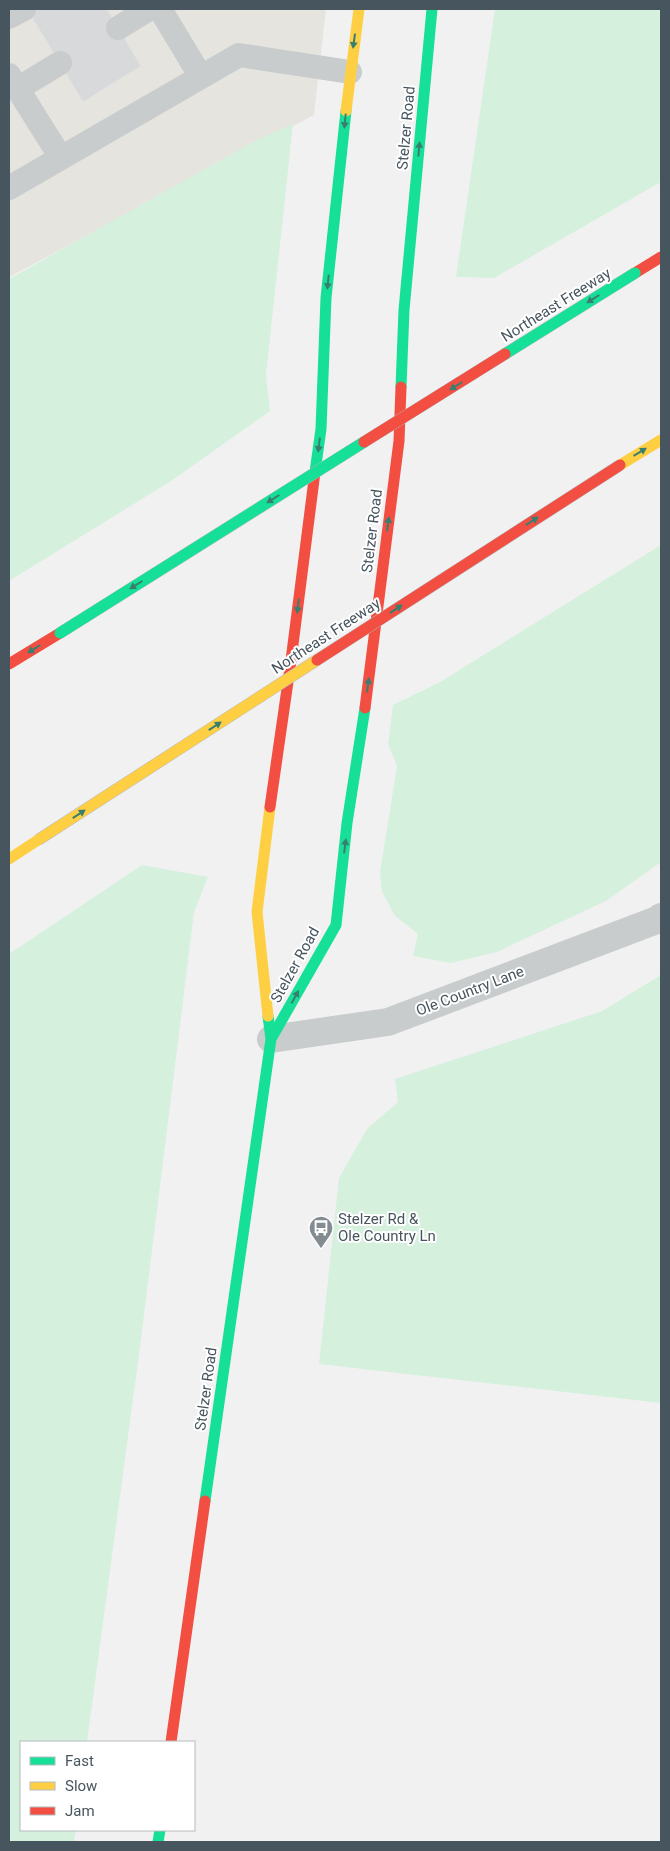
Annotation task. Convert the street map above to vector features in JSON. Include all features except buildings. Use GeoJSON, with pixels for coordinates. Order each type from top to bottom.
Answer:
{"type":"FeatureCollection","features":[{"type":"Feature","properties":{"kind":"main road","name":"Stelzer Road"},"geometry":{"type":"LineString","coordinates":[[171,1741],[271,1039],[257,912],[321,429],[326,298],[350,72],[359,9]]}},
{"type":"Feature","properties":{"kind":"main road","name":"Stelzer Road"},"geometry":{"type":"LineString","coordinates":[[271,1039],[336,925],[347,823],[369,680],[399,441],[404,310],[432,9]]}},
{"type":"Feature","properties":{"kind":"main road","name":"Northeast Freeway"},"geometry":{"type":"LineString","coordinates":[[9,664],[661,257]]}},
{"type":"Feature","properties":{"kind":"main road","name":"Northeast Freeway"},"geometry":{"type":"LineString","coordinates":[[9,859],[661,440]]}},
{"type":"Feature","properties":{"kind":"street","name":"Ole Country Lane"},"geometry":{"type":"LineString","coordinates":[[271,1039],[388,1022],[661,917]]}},
{"type":"Feature","properties":{"kind":"lane"},"geometry":{"type":"LineString","coordinates":[[9,17],[24,9]]}},
{"type":"Feature","properties":{"kind":"lane"},"geometry":{"type":"LineString","coordinates":[[118,28],[149,9]]}},
{"type":"Feature","properties":{"kind":"lane"},"geometry":{"type":"LineString","coordinates":[[160,9],[201,77]]}},
{"type":"Feature","properties":{"kind":"lane"},"geometry":{"type":"LineString","coordinates":[[9,188],[239,56],[350,72]]}},
{"type":"Feature","properties":{"kind":"lane"},"geometry":{"type":"LineString","coordinates":[[60,63],[13,82],[61,158]]}},
{"type":"Feature","properties":{"kind":"shaded area"},"geometry":{"type":"Polygon","coordinates":[[[9,9],[326,9],[314,115],[9,277],[9,9]]]}},
{"type":"Feature","properties":{"kind":"green space"},"geometry":{"type":"Polygon","coordinates":[[[495,9],[661,9],[661,182],[494,278],[456,277],[495,9]]]}},
{"type":"Feature","properties":{"kind":"green space"},"geometry":{"type":"Polygon","coordinates":[[[293,124],[266,375],[270,411],[171,481],[9,581],[9,279],[257,140],[293,124]]]}},
{"type":"Feature","properties":{"kind":"green space"},"geometry":{"type":"Polygon","coordinates":[[[661,545],[661,862],[606,901],[497,952],[451,963],[413,956],[418,934],[395,916],[382,892],[380,872],[397,766],[388,744],[393,705],[440,682],[661,545]]]}},
{"type":"Feature","properties":{"kind":"green space"},"geometry":{"type":"Polygon","coordinates":[[[142,865],[208,877],[194,912],[140,1347],[87,1741],[20,1741],[20,1831],[76,1831],[74,1842],[9,1842],[9,954],[142,865]]]}},
{"type":"Feature","properties":{"kind":"green space"},"geometry":{"type":"Polygon","coordinates":[[[661,975],[661,1403],[319,1364],[339,1178],[367,1129],[398,1102],[395,1079],[602,1011],[661,975]]]}},
{"type":"Feature","properties":{"kind":"traffic: fast"},"geometry":{"type":"LineString","coordinates":[[401,387],[404,310],[432,9]]}},
{"type":"Feature","properties":{"kind":"traffic: fast"},"geometry":{"type":"LineString","coordinates":[[315,472],[321,429],[326,298],[346,111]]}},
{"type":"Feature","properties":{"kind":"traffic: fast"},"geometry":{"type":"LineString","coordinates":[[505,354],[635,273]]}},
{"type":"Feature","properties":{"kind":"traffic: fast"},"geometry":{"type":"LineString","coordinates":[[60,633],[364,442]]}},
{"type":"Feature","properties":{"kind":"traffic: fast"},"geometry":{"type":"LineString","coordinates":[[271,1039],[336,925],[347,823],[365,708]]}},
{"type":"Feature","properties":{"kind":"traffic: fast"},"geometry":{"type":"LineString","coordinates":[[205,1501],[271,1039],[268,1016]]}},
{"type":"Feature","properties":{"kind":"traffic: fast"},"geometry":{"type":"LineString","coordinates":[[158,1842],[160,1831]]}},
{"type":"Feature","properties":{"kind":"traffic: slow"},"geometry":{"type":"LineString","coordinates":[[346,111],[359,9]]}},
{"type":"Feature","properties":{"kind":"traffic: slow"},"geometry":{"type":"LineString","coordinates":[[620,465],[661,440]]}},
{"type":"Feature","properties":{"kind":"traffic: slow"},"geometry":{"type":"LineString","coordinates":[[38,840],[317,660]]}},
{"type":"Feature","properties":{"kind":"traffic: slow"},"geometry":{"type":"LineString","coordinates":[[268,1016],[257,912],[270,807]]}},
{"type":"Feature","properties":{"kind":"traffic: slow"},"geometry":{"type":"LineString","coordinates":[[9,859],[38,840]]}},
{"type":"Feature","properties":{"kind":"traffic: jam"},"geometry":{"type":"LineString","coordinates":[[635,273],[661,257]]}},
{"type":"Feature","properties":{"kind":"traffic: jam"},"geometry":{"type":"LineString","coordinates":[[364,442],[505,354]]}},
{"type":"Feature","properties":{"kind":"traffic: jam"},"geometry":{"type":"LineString","coordinates":[[365,708],[399,441],[401,387]]}},
{"type":"Feature","properties":{"kind":"traffic: jam"},"geometry":{"type":"LineString","coordinates":[[317,660],[620,465]]}},
{"type":"Feature","properties":{"kind":"traffic: jam"},"geometry":{"type":"LineString","coordinates":[[270,807],[315,472]]}},
{"type":"Feature","properties":{"kind":"traffic: jam"},"geometry":{"type":"LineString","coordinates":[[9,664],[60,633]]}},
{"type":"Feature","properties":{"kind":"traffic: jam"},"geometry":{"type":"LineString","coordinates":[[171,1741],[205,1501]]}},
{"type":"Feature","properties":{"kind":"place","name":"Stelzer Rd & Ole Country Ln"},"geometry":{"type":"Point","coordinates":[321,1249]}}]}
